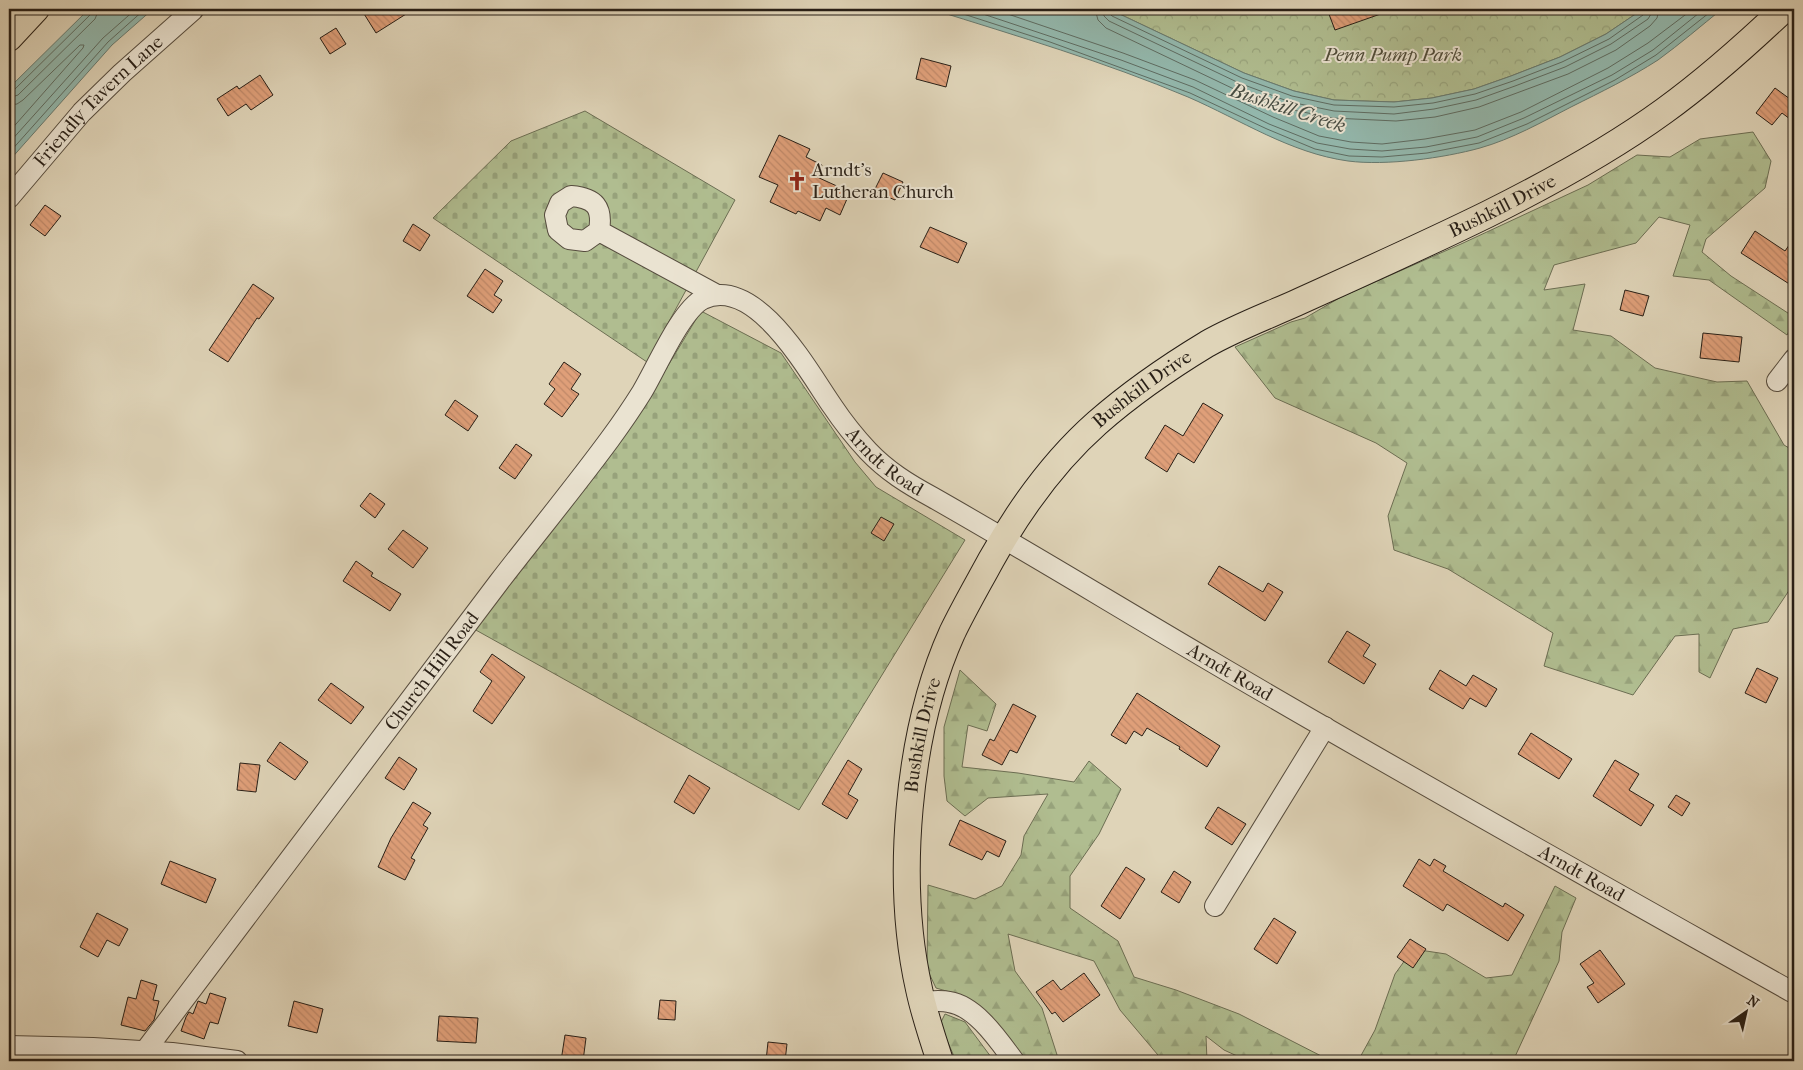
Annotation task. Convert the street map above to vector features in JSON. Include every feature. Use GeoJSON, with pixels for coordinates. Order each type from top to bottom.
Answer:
{"type":"FeatureCollection","features":[{"type":"Feature","properties":{"kind":"main road"},"geometry":{"type":"LineString","coordinates":[[9,38],[36,9]]}},
{"type":"Feature","properties":{"kind":"main road","name":"Bushkill Drive"},"geometry":{"type":"LineString","coordinates":[[940,1061],[922,1002],[913,950],[907,888],[908,824],[916,765],[929,699],[951,635],[1004,538],[1020,512],[1052,470],[1102,419],[1167,370],[1210,342],[1487,214],[1574,169],[1666,110],[1736,54],[1784,9]]}},
{"type":"Feature","properties":{"kind":"street","name":"Friendly Tavern Lane"},"geometry":{"type":"LineString","coordinates":[[9,198],[82,112],[122,72],[193,10]]}},
{"type":"Feature","properties":{"kind":"street","name":"Arndt Road"},"geometry":{"type":"LineString","coordinates":[[599,231],[717,295],[728,296],[750,305],[773,324],[798,354],[834,409],[851,431],[883,466],[898,478],[1004,538],[1325,727],[1794,993]]}},
{"type":"Feature","properties":{"kind":"street","name":"Church Hill Road"},"geometry":{"type":"LineString","coordinates":[[145,1051],[520,555],[608,442],[639,397],[684,317],[700,300],[717,295]]}},
{"type":"Feature","properties":{"kind":"street"},"geometry":{"type":"LineString","coordinates":[[1777,381],[1794,359]]}},
{"type":"Feature","properties":{"kind":"street"},"geometry":{"type":"LineString","coordinates":[[1215,906],[1325,727]]}},
{"type":"Feature","properties":{"kind":"street"},"geometry":{"type":"LineString","coordinates":[[922,1002],[950,1002],[971,1011],[992,1033],[1014,1061]]}},
{"type":"Feature","properties":{"kind":"street"},"geometry":{"type":"LineString","coordinates":[[9,1046],[145,1051],[237,1061]]}},
{"type":"Feature","properties":{"kind":"green space","name":"Penn Pump Park"},"geometry":{"type":"Polygon","coordinates":[[[1109,9],[1643,9],[1606,34],[1560,57],[1511,76],[1474,89],[1432,98],[1394,102],[1334,100],[1294,91],[1244,73],[1109,9]]]}},
{"type":"Feature","properties":{"kind":"green space"},"geometry":{"type":"Polygon","coordinates":[[[585,111],[735,200],[647,362],[433,218],[511,141],[585,111]]]}},
{"type":"Feature","properties":{"kind":"green space"},"geometry":{"type":"Polygon","coordinates":[[[1753,132],[1771,161],[1765,188],[1706,239],[1702,252],[1731,276],[1794,317],[1794,322],[1787,335],[1709,280],[1673,276],[1690,225],[1659,217],[1636,243],[1554,265],[1544,290],[1585,284],[1573,330],[1611,336],[1655,368],[1717,382],[1747,381],[1784,445],[1794,451],[1794,583],[1768,622],[1733,629],[1710,678],[1699,672],[1699,634],[1675,636],[1633,695],[1544,666],[1553,633],[1448,569],[1394,550],[1388,516],[1407,463],[1376,443],[1275,398],[1235,347],[1291,322],[1305,318],[1341,297],[1588,185],[1637,155],[1670,157],[1700,139],[1753,132]]]}},
{"type":"Feature","properties":{"kind":"green space"},"geometry":{"type":"Polygon","coordinates":[[[701,311],[781,353],[855,462],[876,487],[965,540],[799,810],[474,629],[637,417],[701,311]]]}},
{"type":"Feature","properties":{"kind":"green space"},"geometry":{"type":"Polygon","coordinates":[[[960,670],[996,704],[987,731],[968,725],[962,767],[1074,782],[1089,761],[1121,789],[1099,834],[1070,876],[1070,908],[1118,941],[1134,977],[1176,990],[1239,1014],[1331,1061],[1248,1061],[1224,1050],[1206,1036],[1207,1061],[1163,1061],[1120,1010],[1094,961],[1008,934],[1015,971],[1042,1008],[1059,1061],[1025,1061],[987,1014],[953,993],[936,988],[927,969],[928,885],[975,899],[1002,886],[1021,855],[1024,836],[1048,794],[988,798],[965,816],[947,801],[944,776],[944,727],[960,670]]]}},
{"type":"Feature","properties":{"kind":"green space"},"geometry":{"type":"Polygon","coordinates":[[[1555,886],[1576,898],[1562,932],[1559,961],[1513,1061],[1358,1061],[1375,1030],[1395,974],[1413,949],[1446,954],[1486,978],[1512,975],[1555,886]]]}},
{"type":"Feature","properties":{"kind":"green space"},"geometry":{"type":"Polygon","coordinates":[[[945,1014],[965,1022],[994,1061],[956,1061],[940,1024],[945,1014]]]}},
{"type":"Feature","properties":{"kind":"green space"},"geometry":{"type":"Polygon","coordinates":[[[9,1053],[88,1056],[90,1061],[9,1061],[9,1053]]]}},
{"type":"Feature","properties":{"kind":"water"},"geometry":{"type":"Polygon","coordinates":[[[89,9],[153,9],[112,45],[9,161],[9,88],[89,9]]]}},
{"type":"Feature","properties":{"kind":"water","name":"Bushkill Creek"},"geometry":{"type":"Polygon","coordinates":[[[931,9],[1109,9],[1244,73],[1294,91],[1334,100],[1394,102],[1432,98],[1474,89],[1511,76],[1560,57],[1606,34],[1643,9],[1722,9],[1647,67],[1515,135],[1480,148],[1450,155],[1397,162],[1363,162],[1327,157],[1306,151],[1266,135],[1208,106],[1157,84],[1061,50],[931,9]]]}},
{"type":"Feature","properties":{"kind":"building"},"geometry":{"type":"Polygon","coordinates":[[[361,9],[414,9],[376,33],[361,9]]]}},
{"type":"Feature","properties":{"kind":"building"},"geometry":{"type":"Polygon","coordinates":[[[1327,9],[1389,9],[1389,11],[1335,30],[1327,9]]]}},
{"type":"Feature","properties":{"kind":"building"},"geometry":{"type":"Polygon","coordinates":[[[336,28],[346,44],[330,54],[320,38],[336,28]]]}},
{"type":"Feature","properties":{"kind":"building"},"geometry":{"type":"Polygon","coordinates":[[[921,58],[951,66],[946,87],[916,79],[921,58]]]}},
{"type":"Feature","properties":{"kind":"building"},"geometry":{"type":"Polygon","coordinates":[[[260,75],[273,95],[251,110],[246,104],[228,116],[217,99],[237,86],[239,89],[260,75]]]}},
{"type":"Feature","properties":{"kind":"building"},"geometry":{"type":"Polygon","coordinates":[[[1775,88],[1794,102],[1794,122],[1782,113],[1772,125],[1756,113],[1775,88]]]}},
{"type":"Feature","properties":{"kind":"building","name":"Arndt's Lutheran Church"},"geometry":{"type":"Polygon","coordinates":[[[779,135],[810,149],[806,157],[822,165],[817,177],[850,192],[840,215],[826,208],[820,221],[798,211],[796,214],[770,202],[778,185],[759,177],[779,135]]]}},
{"type":"Feature","properties":{"kind":"building"},"geometry":{"type":"Polygon","coordinates":[[[883,173],[903,182],[895,200],[874,191],[883,173]]]}},
{"type":"Feature","properties":{"kind":"building"},"geometry":{"type":"Polygon","coordinates":[[[45,205],[61,216],[45,236],[30,225],[45,205]]]}},
{"type":"Feature","properties":{"kind":"building"},"geometry":{"type":"Polygon","coordinates":[[[413,224],[430,235],[420,251],[403,241],[413,224]]]}},
{"type":"Feature","properties":{"kind":"building"},"geometry":{"type":"Polygon","coordinates":[[[930,227],[967,243],[958,263],[920,247],[930,227]]]}},
{"type":"Feature","properties":{"kind":"building"},"geometry":{"type":"Polygon","coordinates":[[[1755,231],[1785,251],[1794,238],[1794,287],[1741,253],[1755,231]]]}},
{"type":"Feature","properties":{"kind":"building"},"geometry":{"type":"Polygon","coordinates":[[[485,269],[503,281],[494,295],[502,300],[493,313],[467,296],[485,269]]]}},
{"type":"Feature","properties":{"kind":"building"},"geometry":{"type":"Polygon","coordinates":[[[253,284],[274,298],[259,319],[257,318],[228,362],[209,350],[253,284]]]}},
{"type":"Feature","properties":{"kind":"building"},"geometry":{"type":"Polygon","coordinates":[[[1625,290],[1649,296],[1643,316],[1620,310],[1625,290]]]}},
{"type":"Feature","properties":{"kind":"building"},"geometry":{"type":"Polygon","coordinates":[[[1703,333],[1742,337],[1739,362],[1700,358],[1703,333]]]}},
{"type":"Feature","properties":{"kind":"building"},"geometry":{"type":"Polygon","coordinates":[[[564,362],[581,374],[571,389],[579,394],[562,417],[544,404],[555,389],[549,384],[564,362]]]}},
{"type":"Feature","properties":{"kind":"building"},"geometry":{"type":"Polygon","coordinates":[[[455,400],[478,416],[468,431],[445,415],[455,400]]]}},
{"type":"Feature","properties":{"kind":"building"},"geometry":{"type":"Polygon","coordinates":[[[1203,403],[1223,415],[1194,463],[1178,453],[1167,472],[1145,458],[1165,425],[1183,436],[1203,403]]]}},
{"type":"Feature","properties":{"kind":"building"},"geometry":{"type":"Polygon","coordinates":[[[516,444],[532,455],[515,479],[499,468],[516,444]]]}},
{"type":"Feature","properties":{"kind":"building"},"geometry":{"type":"Polygon","coordinates":[[[370,493],[385,504],[375,518],[360,506],[370,493]]]}},
{"type":"Feature","properties":{"kind":"building"},"geometry":{"type":"Polygon","coordinates":[[[881,517],[894,524],[884,541],[871,533],[881,517]]]}},
{"type":"Feature","properties":{"kind":"building"},"geometry":{"type":"Polygon","coordinates":[[[403,530],[428,548],[413,568],[388,549],[403,530]]]}},
{"type":"Feature","properties":{"kind":"building"},"geometry":{"type":"Polygon","coordinates":[[[356,561],[373,573],[371,576],[401,594],[390,611],[343,581],[356,561]]]}},
{"type":"Feature","properties":{"kind":"building"},"geometry":{"type":"Polygon","coordinates":[[[1219,566],[1263,592],[1268,583],[1283,592],[1265,621],[1208,584],[1219,566]]]}},
{"type":"Feature","properties":{"kind":"building"},"geometry":{"type":"Polygon","coordinates":[[[1347,631],[1370,645],[1363,656],[1376,664],[1364,684],[1328,662],[1347,631]]]}},
{"type":"Feature","properties":{"kind":"building"},"geometry":{"type":"Polygon","coordinates":[[[492,654],[525,677],[492,724],[473,711],[492,681],[480,672],[492,654]]]}},
{"type":"Feature","properties":{"kind":"building"},"geometry":{"type":"Polygon","coordinates":[[[1757,668],[1778,678],[1766,703],[1745,693],[1757,668]]]}},
{"type":"Feature","properties":{"kind":"building"},"geometry":{"type":"Polygon","coordinates":[[[1440,670],[1466,686],[1473,675],[1497,689],[1486,707],[1470,698],[1463,709],[1429,689],[1440,670]]]}},
{"type":"Feature","properties":{"kind":"building"},"geometry":{"type":"Polygon","coordinates":[[[331,683],[364,707],[351,724],[318,700],[331,683]]]}},
{"type":"Feature","properties":{"kind":"building"},"geometry":{"type":"Polygon","coordinates":[[[1137,693],[1220,746],[1207,767],[1179,749],[1180,747],[1147,728],[1142,736],[1134,731],[1126,744],[1111,735],[1137,693]]]}},
{"type":"Feature","properties":{"kind":"building"},"geometry":{"type":"Polygon","coordinates":[[[1013,704],[1036,716],[1017,753],[1010,750],[1002,765],[982,755],[990,739],[994,741],[1013,704]]]}},
{"type":"Feature","properties":{"kind":"building"},"geometry":{"type":"Polygon","coordinates":[[[1531,733],[1572,759],[1559,779],[1518,754],[1531,733]]]}},
{"type":"Feature","properties":{"kind":"building"},"geometry":{"type":"Polygon","coordinates":[[[280,742],[308,762],[295,780],[267,761],[280,742]]]}},
{"type":"Feature","properties":{"kind":"building"},"geometry":{"type":"Polygon","coordinates":[[[399,757],[417,769],[404,790],[385,778],[399,757]]]}},
{"type":"Feature","properties":{"kind":"building"},"geometry":{"type":"Polygon","coordinates":[[[848,760],[862,769],[848,794],[858,800],[847,819],[822,804],[848,760]]]}},
{"type":"Feature","properties":{"kind":"building"},"geometry":{"type":"Polygon","coordinates":[[[1615,760],[1639,774],[1629,790],[1654,805],[1641,826],[1593,796],[1615,760]]]}},
{"type":"Feature","properties":{"kind":"building"},"geometry":{"type":"Polygon","coordinates":[[[240,763],[260,765],[256,792],[237,790],[240,763]]]}},
{"type":"Feature","properties":{"kind":"building"},"geometry":{"type":"Polygon","coordinates":[[[689,775],[710,788],[694,814],[674,802],[689,775]]]}},
{"type":"Feature","properties":{"kind":"building"},"geometry":{"type":"Polygon","coordinates":[[[1676,795],[1690,803],[1682,816],[1668,807],[1676,795]]]}},
{"type":"Feature","properties":{"kind":"building"},"geometry":{"type":"Polygon","coordinates":[[[413,802],[431,813],[423,825],[428,828],[411,858],[415,860],[405,880],[378,867],[391,838],[413,802]]]}},
{"type":"Feature","properties":{"kind":"building"},"geometry":{"type":"Polygon","coordinates":[[[1218,807],[1246,824],[1232,845],[1205,828],[1218,807]]]}},
{"type":"Feature","properties":{"kind":"building"},"geometry":{"type":"Polygon","coordinates":[[[960,820],[1006,841],[999,857],[987,851],[982,860],[949,845],[960,820]]]}},
{"type":"Feature","properties":{"kind":"building"},"geometry":{"type":"Polygon","coordinates":[[[1419,859],[1430,866],[1434,859],[1446,866],[1443,871],[1503,907],[1505,903],[1524,915],[1508,941],[1447,904],[1443,911],[1403,886],[1419,859]]]}},
{"type":"Feature","properties":{"kind":"building"},"geometry":{"type":"Polygon","coordinates":[[[170,861],[216,879],[206,903],[161,884],[170,861]]]}},
{"type":"Feature","properties":{"kind":"building"},"geometry":{"type":"Polygon","coordinates":[[[1126,867],[1145,879],[1120,919],[1101,906],[1126,867]]]}},
{"type":"Feature","properties":{"kind":"building"},"geometry":{"type":"Polygon","coordinates":[[[1174,871],[1191,882],[1179,903],[1161,892],[1174,871]]]}},
{"type":"Feature","properties":{"kind":"building"},"geometry":{"type":"Polygon","coordinates":[[[97,913],[128,929],[119,946],[107,940],[98,957],[80,947],[97,913]]]}},
{"type":"Feature","properties":{"kind":"building"},"geometry":{"type":"Polygon","coordinates":[[[1274,918],[1296,932],[1277,964],[1254,949],[1274,918]]]}},
{"type":"Feature","properties":{"kind":"building"},"geometry":{"type":"Polygon","coordinates":[[[1410,939],[1426,949],[1413,968],[1397,957],[1410,939]]]}},
{"type":"Feature","properties":{"kind":"building"},"geometry":{"type":"Polygon","coordinates":[[[1600,950],[1625,984],[1598,1003],[1587,987],[1594,983],[1580,964],[1600,950]]]}},
{"type":"Feature","properties":{"kind":"building"},"geometry":{"type":"Polygon","coordinates":[[[1084,973],[1100,995],[1063,1022],[1055,1012],[1052,1014],[1036,992],[1053,980],[1061,990],[1084,973]]]}},
{"type":"Feature","properties":{"kind":"building"},"geometry":{"type":"Polygon","coordinates":[[[141,980],[157,985],[153,1000],[159,1001],[154,1020],[145,1031],[121,1025],[128,997],[136,999],[141,980]]]}},
{"type":"Feature","properties":{"kind":"building"},"geometry":{"type":"Polygon","coordinates":[[[210,993],[226,998],[218,1024],[210,1022],[204,1039],[181,1031],[189,1012],[193,1014],[198,1001],[206,1004],[210,993]]]}},
{"type":"Feature","properties":{"kind":"building"},"geometry":{"type":"Polygon","coordinates":[[[660,1000],[676,1001],[675,1020],[658,1019],[660,1000]]]}},
{"type":"Feature","properties":{"kind":"building"},"geometry":{"type":"Polygon","coordinates":[[[294,1001],[323,1009],[317,1033],[288,1026],[294,1001]]]}},
{"type":"Feature","properties":{"kind":"building"},"geometry":{"type":"Polygon","coordinates":[[[439,1016],[478,1018],[476,1043],[437,1041],[439,1016]]]}},
{"type":"Feature","properties":{"kind":"building"},"geometry":{"type":"Polygon","coordinates":[[[565,1035],[586,1038],[583,1061],[561,1061],[565,1035]]]}},
{"type":"Feature","properties":{"kind":"building"},"geometry":{"type":"Polygon","coordinates":[[[768,1042],[787,1044],[785,1061],[766,1061],[768,1042]]]}},
{"type":"Feature","properties":{"kind":"place","name":"Arndt's Lutheran Church"},"geometry":{"type":"Point","coordinates":[797,181]}}]}
